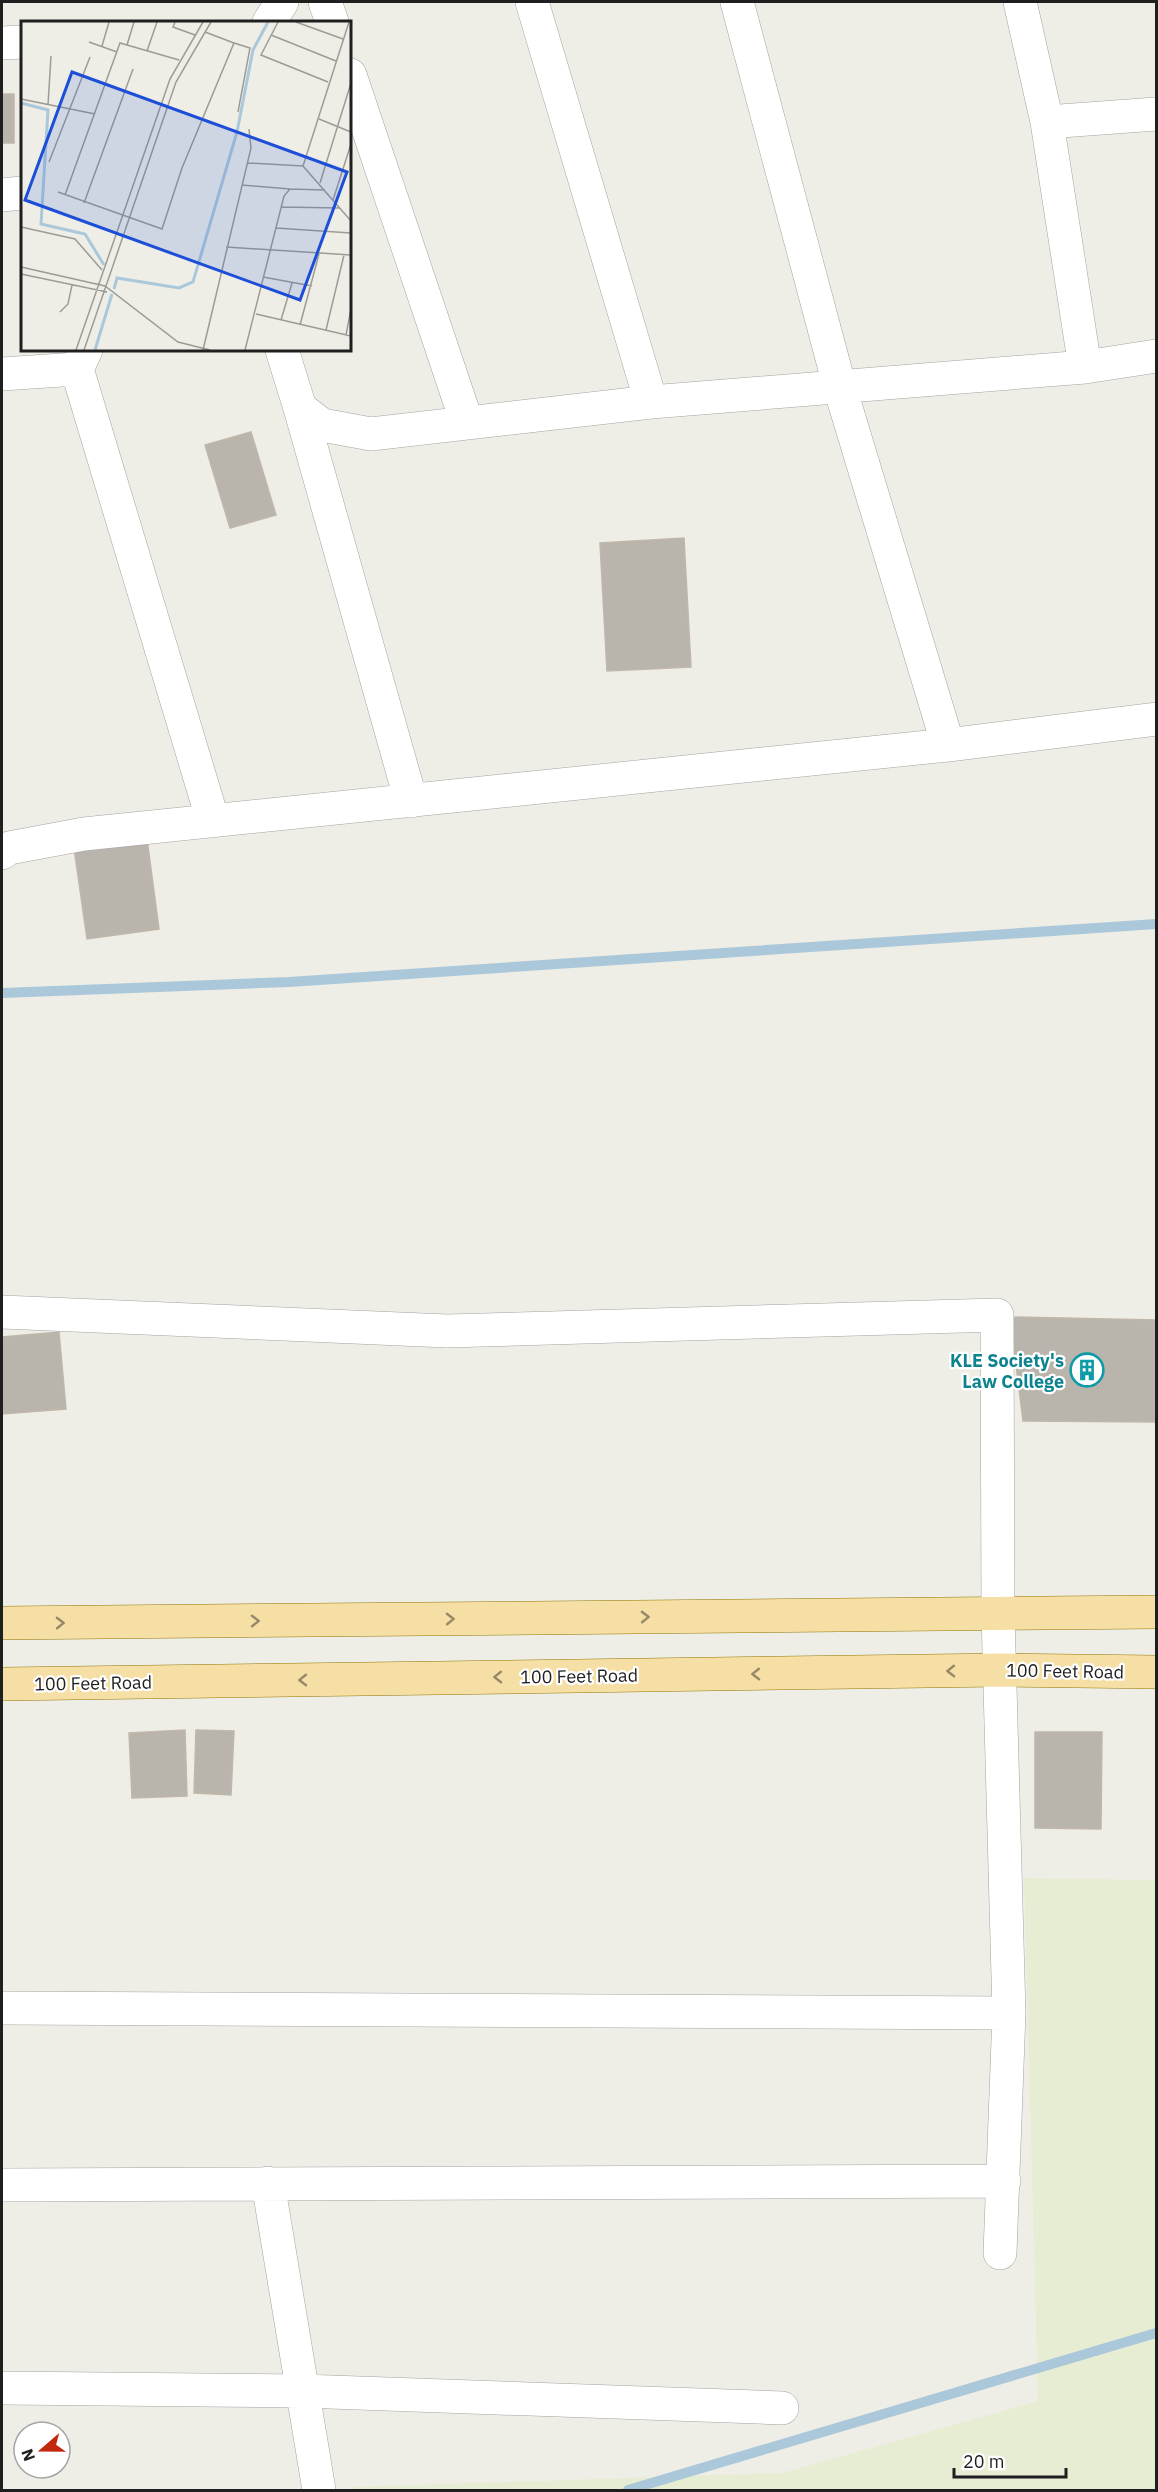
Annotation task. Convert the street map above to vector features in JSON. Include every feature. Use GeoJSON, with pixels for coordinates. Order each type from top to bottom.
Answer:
{"type":"FeatureCollection","features":[{"type":"Feature","properties":{"kind":"main road"},"geometry":{"type":"LineString","coordinates":[[2,1623],[1156,1612]]}},
{"type":"Feature","properties":{"kind":"main road","name":"100 Feet Road"},"geometry":{"type":"LineString","coordinates":[[2,1684],[1001,1670],[1156,1672]]}},
{"type":"Feature","properties":{"kind":"street"},"geometry":{"type":"LineString","coordinates":[[270,21],[282,2]]}},
{"type":"Feature","properties":{"kind":"street"},"geometry":{"type":"LineString","coordinates":[[325,2],[332,21]]}},
{"type":"Feature","properties":{"kind":"street"},"geometry":{"type":"LineString","coordinates":[[532,2],[651,402]]}},
{"type":"Feature","properties":{"kind":"street"},"geometry":{"type":"LineString","coordinates":[[737,2],[840,388],[948,745]]}},
{"type":"Feature","properties":{"kind":"street"},"geometry":{"type":"LineString","coordinates":[[1020,2],[1047,122],[1085,368]]}},
{"type":"Feature","properties":{"kind":"street"},"geometry":{"type":"LineString","coordinates":[[2,43],[21,42]]}},
{"type":"Feature","properties":{"kind":"street"},"geometry":{"type":"LineString","coordinates":[[351,78],[467,423]]}},
{"type":"Feature","properties":{"kind":"street"},"geometry":{"type":"LineString","coordinates":[[1047,122],[1156,114]]}},
{"type":"Feature","properties":{"kind":"street"},"geometry":{"type":"LineString","coordinates":[[2,195],[21,193]]}},
{"type":"Feature","properties":{"kind":"street"},"geometry":{"type":"LineString","coordinates":[[282,351],[411,801]]}},
{"type":"Feature","properties":{"kind":"street"},"geometry":{"type":"LineString","coordinates":[[300,408],[322,425],[371,434],[651,402],[1085,368],[1156,356]]}},
{"type":"Feature","properties":{"kind":"street"},"geometry":{"type":"LineString","coordinates":[[2,374],[82,359],[213,821]]}},
{"type":"Feature","properties":{"kind":"street"},"geometry":{"type":"LineString","coordinates":[[2,853],[9,848],[84,834],[948,745],[1156,719]]}},
{"type":"Feature","properties":{"kind":"street"},"geometry":{"type":"LineString","coordinates":[[2,1312],[447,1331],[996,1315],[998,1614],[1009,2013],[1000,2253]]}},
{"type":"Feature","properties":{"kind":"street"},"geometry":{"type":"LineString","coordinates":[[2,2008],[1009,2013]]}},
{"type":"Feature","properties":{"kind":"street"},"geometry":{"type":"LineString","coordinates":[[2,2185],[1004,2181]]}},
{"type":"Feature","properties":{"kind":"street"},"geometry":{"type":"LineString","coordinates":[[268,2183],[319,2490]]}},
{"type":"Feature","properties":{"kind":"street"},"geometry":{"type":"LineString","coordinates":[[2,2388],[302,2391],[782,2408]]}},
{"type":"Feature","properties":{"kind":"green space"},"geometry":{"type":"Polygon","coordinates":[[[1024,1878],[1156,1880],[1156,2490],[353,2490],[352,2487],[782,2473],[1038,2401],[1024,1878]]]}},
{"type":"Feature","properties":{"kind":"building"},"geometry":{"type":"Polygon","coordinates":[[[2,94],[14,94],[14,143],[2,143],[2,94]]]}},
{"type":"Feature","properties":{"kind":"building"},"geometry":{"type":"Polygon","coordinates":[[[251,432],[276,515],[230,528],[205,445],[251,432]]]}},
{"type":"Feature","properties":{"kind":"building"},"geometry":{"type":"Polygon","coordinates":[[[684,538],[691,667],[607,671],[600,543],[684,538]]]}},
{"type":"Feature","properties":{"kind":"building"},"geometry":{"type":"Polygon","coordinates":[[[146,831],[159,929],[87,939],[73,841],[146,831]]]}},
{"type":"Feature","properties":{"kind":"building","name":"KLE Society's Law College"},"geometry":{"type":"Polygon","coordinates":[[[1010,1317],[1156,1320],[1156,1422],[1023,1421],[1010,1317]]]}},
{"type":"Feature","properties":{"kind":"building"},"geometry":{"type":"Polygon","coordinates":[[[59,1332],[66,1409],[2,1414],[2,1337],[59,1332]]]}},
{"type":"Feature","properties":{"kind":"building"},"geometry":{"type":"Polygon","coordinates":[[[185,1730],[187,1796],[132,1798],[129,1733],[185,1730]]]}},
{"type":"Feature","properties":{"kind":"building"},"geometry":{"type":"Polygon","coordinates":[[[196,1730],[234,1731],[231,1795],[194,1793],[196,1730]]]}},
{"type":"Feature","properties":{"kind":"building"},"geometry":{"type":"Polygon","coordinates":[[[1035,1732],[1102,1732],[1101,1829],[1035,1828],[1035,1732]]]}},
{"type":"Feature","properties":{"kind":"waterway"},"geometry":{"type":"LineString","coordinates":[[2,993],[289,982],[1156,924]]}},
{"type":"Feature","properties":{"kind":"waterway"},"geometry":{"type":"LineString","coordinates":[[628,2490],[1156,2333]]}},
{"type":"Feature","properties":{"kind":"place","name":"KLE Society's Law College"},"geometry":{"type":"Point","coordinates":[1087,1370]}}]}
